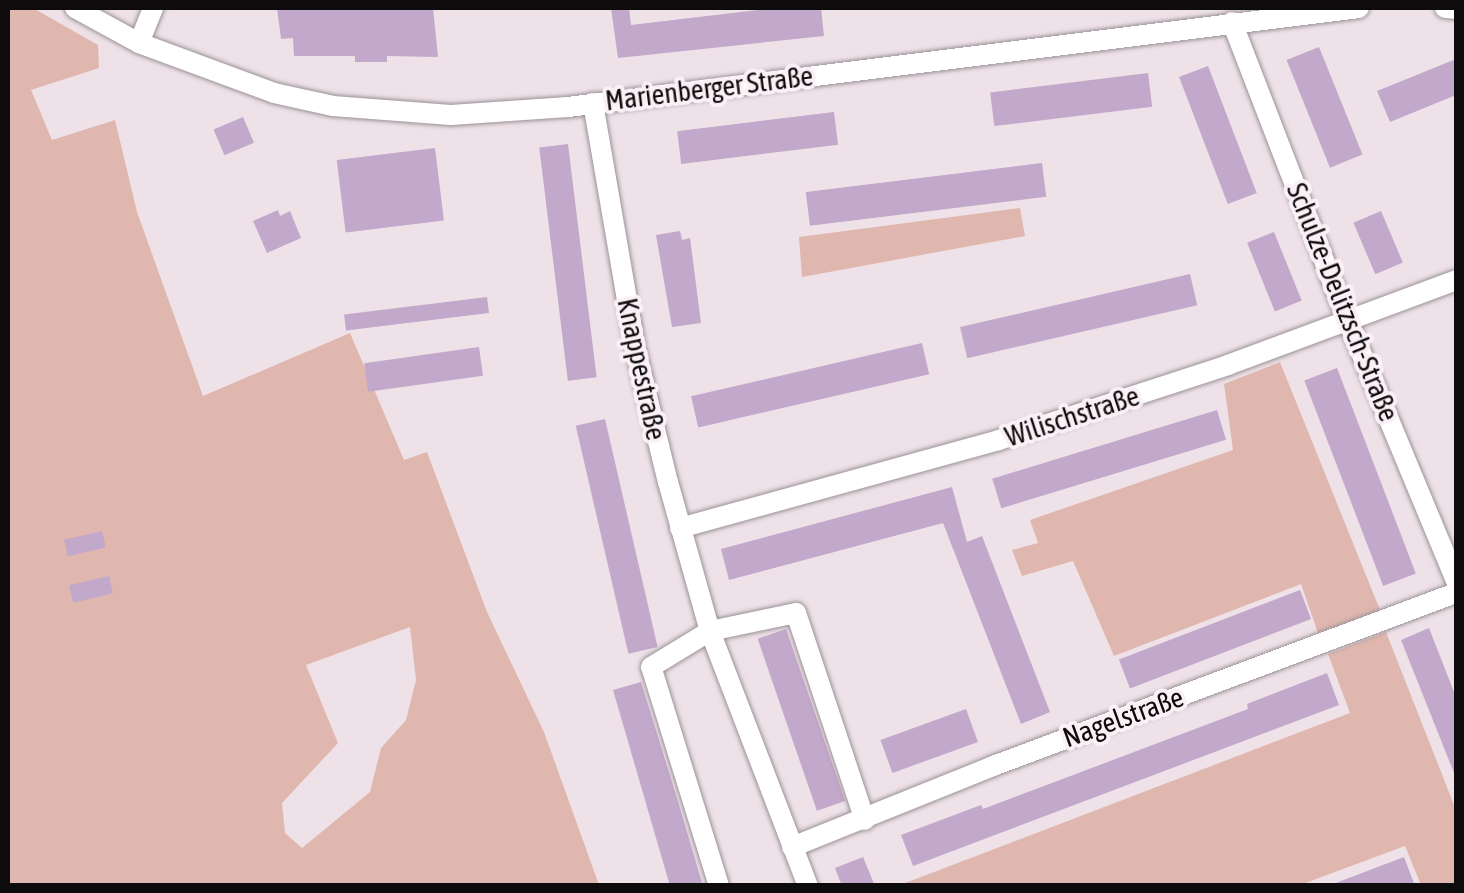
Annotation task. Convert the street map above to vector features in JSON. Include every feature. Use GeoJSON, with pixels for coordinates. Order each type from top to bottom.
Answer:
{"type":"FeatureCollection","features":[{"type":"Feature","properties":{"kind":"street","name":"Marienberger Straße"},"geometry":{"type":"LineString","coordinates":[[75,8],[139,43],[245,84],[333,106],[451,115],[594,103],[1206,16],[1232,22],[1360,8]]}},
{"type":"Feature","properties":{"kind":"street"},"geometry":{"type":"LineString","coordinates":[[139,43],[153,8]]}},
{"type":"Feature","properties":{"kind":"street"},"geometry":{"type":"LineString","coordinates":[[1445,8],[1456,9]]}},
{"type":"Feature","properties":{"kind":"street","name":"Schulze-Delitzsch-Straße"},"geometry":{"type":"LineString","coordinates":[[1232,22],[1456,582]]}},
{"type":"Feature","properties":{"kind":"street","name":"Knappestraße"},"geometry":{"type":"LineString","coordinates":[[594,103],[635,346],[680,528],[710,631],[808,886]]}},
{"type":"Feature","properties":{"kind":"street","name":"Wilischstraße"},"geometry":{"type":"LineString","coordinates":[[680,528],[999,440],[1456,280]]}},
{"type":"Feature","properties":{"kind":"street","name":"Nagelstraße"},"geometry":{"type":"LineString","coordinates":[[792,847],[1004,762],[1456,593]]}},
{"type":"Feature","properties":{"kind":"street"},"geometry":{"type":"LineString","coordinates":[[719,886],[651,666],[710,631],[796,613],[865,820]]}},
{"type":"Feature","properties":{"kind":"shaded area"},"geometry":{"type":"Polygon","coordinates":[[[8,8],[33,8],[98,45],[99,68],[31,90],[52,140],[115,120],[137,212],[203,396],[350,333],[404,460],[427,452],[487,612],[544,732],[599,885],[8,885],[8,8]],[[410,627],[306,665],[338,743],[282,803],[285,833],[302,848],[370,792],[381,748],[406,720],[416,680],[410,627]]]}},
{"type":"Feature","properties":{"kind":"shaded area"},"geometry":{"type":"Polygon","coordinates":[[[1020,208],[1025,236],[802,277],[799,237],[1020,208]]]}},
{"type":"Feature","properties":{"kind":"shaded area"},"geometry":{"type":"Polygon","coordinates":[[[1280,362],[1380,610],[1318,633],[1301,584],[1114,656],[1073,561],[1022,576],[1012,550],[1038,543],[1030,520],[1233,450],[1224,384],[1280,362]]]}},
{"type":"Feature","properties":{"kind":"shaded area"},"geometry":{"type":"Polygon","coordinates":[[[1386,632],[1456,810],[1456,885],[1421,885],[1405,846],[1300,885],[900,885],[1350,713],[1328,654],[1386,632]]]}},
{"type":"Feature","properties":{"kind":"building"},"geometry":{"type":"Polygon","coordinates":[[[277,8],[433,8],[438,57],[387,56],[387,62],[355,62],[355,56],[294,56],[293,38],[281,39],[277,8]]]}},
{"type":"Feature","properties":{"kind":"building"},"geometry":{"type":"Polygon","coordinates":[[[611,8],[629,8],[631,25],[774,8],[821,8],[824,36],[618,58],[611,8]]]}},
{"type":"Feature","properties":{"kind":"building"},"geometry":{"type":"Polygon","coordinates":[[[1319,47],[1362,155],[1330,168],[1287,60],[1319,47]]]}},
{"type":"Feature","properties":{"kind":"building"},"geometry":{"type":"Polygon","coordinates":[[[1456,59],[1456,95],[1390,122],[1377,91],[1456,59]]]}},
{"type":"Feature","properties":{"kind":"building"},"geometry":{"type":"Polygon","coordinates":[[[1208,66],[1257,193],[1228,204],[1179,77],[1208,66]]]}},
{"type":"Feature","properties":{"kind":"building"},"geometry":{"type":"Polygon","coordinates":[[[1148,73],[1152,107],[994,126],[990,92],[1148,73]]]}},
{"type":"Feature","properties":{"kind":"building"},"geometry":{"type":"Polygon","coordinates":[[[834,112],[838,145],[681,164],[677,131],[834,112]]]}},
{"type":"Feature","properties":{"kind":"building"},"geometry":{"type":"Polygon","coordinates":[[[243,117],[254,143],[224,155],[214,130],[243,117]]]}},
{"type":"Feature","properties":{"kind":"building"},"geometry":{"type":"Polygon","coordinates":[[[568,144],[597,377],[568,381],[539,148],[568,144]]]}},
{"type":"Feature","properties":{"kind":"building"},"geometry":{"type":"Polygon","coordinates":[[[435,148],[444,220],[346,233],[337,160],[435,148]]]}},
{"type":"Feature","properties":{"kind":"building"},"geometry":{"type":"Polygon","coordinates":[[[1042,163],[1046,197],[810,226],[806,192],[1042,163]]]}},
{"type":"Feature","properties":{"kind":"building"},"geometry":{"type":"Polygon","coordinates":[[[278,210],[280,216],[290,211],[301,238],[267,253],[253,221],[278,210]]]}},
{"type":"Feature","properties":{"kind":"building"},"geometry":{"type":"Polygon","coordinates":[[[1381,211],[1403,263],[1375,274],[1353,223],[1381,211]]]}},
{"type":"Feature","properties":{"kind":"building"},"geometry":{"type":"Polygon","coordinates":[[[680,231],[682,240],[690,238],[701,323],[672,327],[656,235],[680,231]]]}},
{"type":"Feature","properties":{"kind":"building"},"geometry":{"type":"Polygon","coordinates":[[[1274,232],[1302,301],[1275,311],[1247,243],[1274,232]]]}},
{"type":"Feature","properties":{"kind":"building"},"geometry":{"type":"Polygon","coordinates":[[[1190,274],[1197,305],[967,358],[960,327],[1190,274]]]}},
{"type":"Feature","properties":{"kind":"building"},"geometry":{"type":"Polygon","coordinates":[[[487,297],[489,313],[346,330],[344,315],[487,297]]]}},
{"type":"Feature","properties":{"kind":"building"},"geometry":{"type":"Polygon","coordinates":[[[922,343],[929,374],[698,427],[691,396],[922,343]]]}},
{"type":"Feature","properties":{"kind":"building"},"geometry":{"type":"Polygon","coordinates":[[[479,347],[483,376],[368,392],[364,363],[479,347]]]}},
{"type":"Feature","properties":{"kind":"building"},"geometry":{"type":"Polygon","coordinates":[[[1337,368],[1416,573],[1383,586],[1304,381],[1337,368]]]}},
{"type":"Feature","properties":{"kind":"building"},"geometry":{"type":"Polygon","coordinates":[[[1217,410],[1226,440],[1001,508],[992,479],[1217,410]]]}},
{"type":"Feature","properties":{"kind":"building"},"geometry":{"type":"Polygon","coordinates":[[[605,419],[658,647],[628,654],[576,426],[605,419]]]}},
{"type":"Feature","properties":{"kind":"building"},"geometry":{"type":"Polygon","coordinates":[[[952,487],[967,542],[982,536],[1050,712],[1021,724],[943,523],[729,580],[721,549],[952,487]]]}},
{"type":"Feature","properties":{"kind":"building"},"geometry":{"type":"Polygon","coordinates":[[[102,531],[106,548],[68,556],[64,540],[102,531]]]}},
{"type":"Feature","properties":{"kind":"building"},"geometry":{"type":"Polygon","coordinates":[[[109,576],[113,594],[73,603],[69,585],[109,576]]]}},
{"type":"Feature","properties":{"kind":"building"},"geometry":{"type":"Polygon","coordinates":[[[1300,590],[1311,619],[1130,688],[1119,660],[1300,590]]]}},
{"type":"Feature","properties":{"kind":"building"},"geometry":{"type":"Polygon","coordinates":[[[1429,628],[1456,697],[1456,778],[1401,640],[1429,628]]]}},
{"type":"Feature","properties":{"kind":"building"},"geometry":{"type":"Polygon","coordinates":[[[786,629],[845,801],[817,811],[758,639],[786,629]]]}},
{"type":"Feature","properties":{"kind":"building"},"geometry":{"type":"Polygon","coordinates":[[[1327,673],[1339,705],[913,866],[901,835],[981,805],[983,809],[1248,709],[1247,704],[1327,673]]]}},
{"type":"Feature","properties":{"kind":"building"},"geometry":{"type":"Polygon","coordinates":[[[641,682],[703,886],[670,886],[613,690],[641,682]]]}},
{"type":"Feature","properties":{"kind":"building"},"geometry":{"type":"Polygon","coordinates":[[[966,709],[978,742],[892,773],[880,740],[966,709]]]}},
{"type":"Feature","properties":{"kind":"building"},"geometry":{"type":"Polygon","coordinates":[[[863,857],[875,886],[842,886],[835,868],[863,857]]]}},
{"type":"Feature","properties":{"kind":"building"},"geometry":{"type":"Polygon","coordinates":[[[1404,857],[1415,886],[1333,886],[1333,884],[1404,857]]]}}]}
